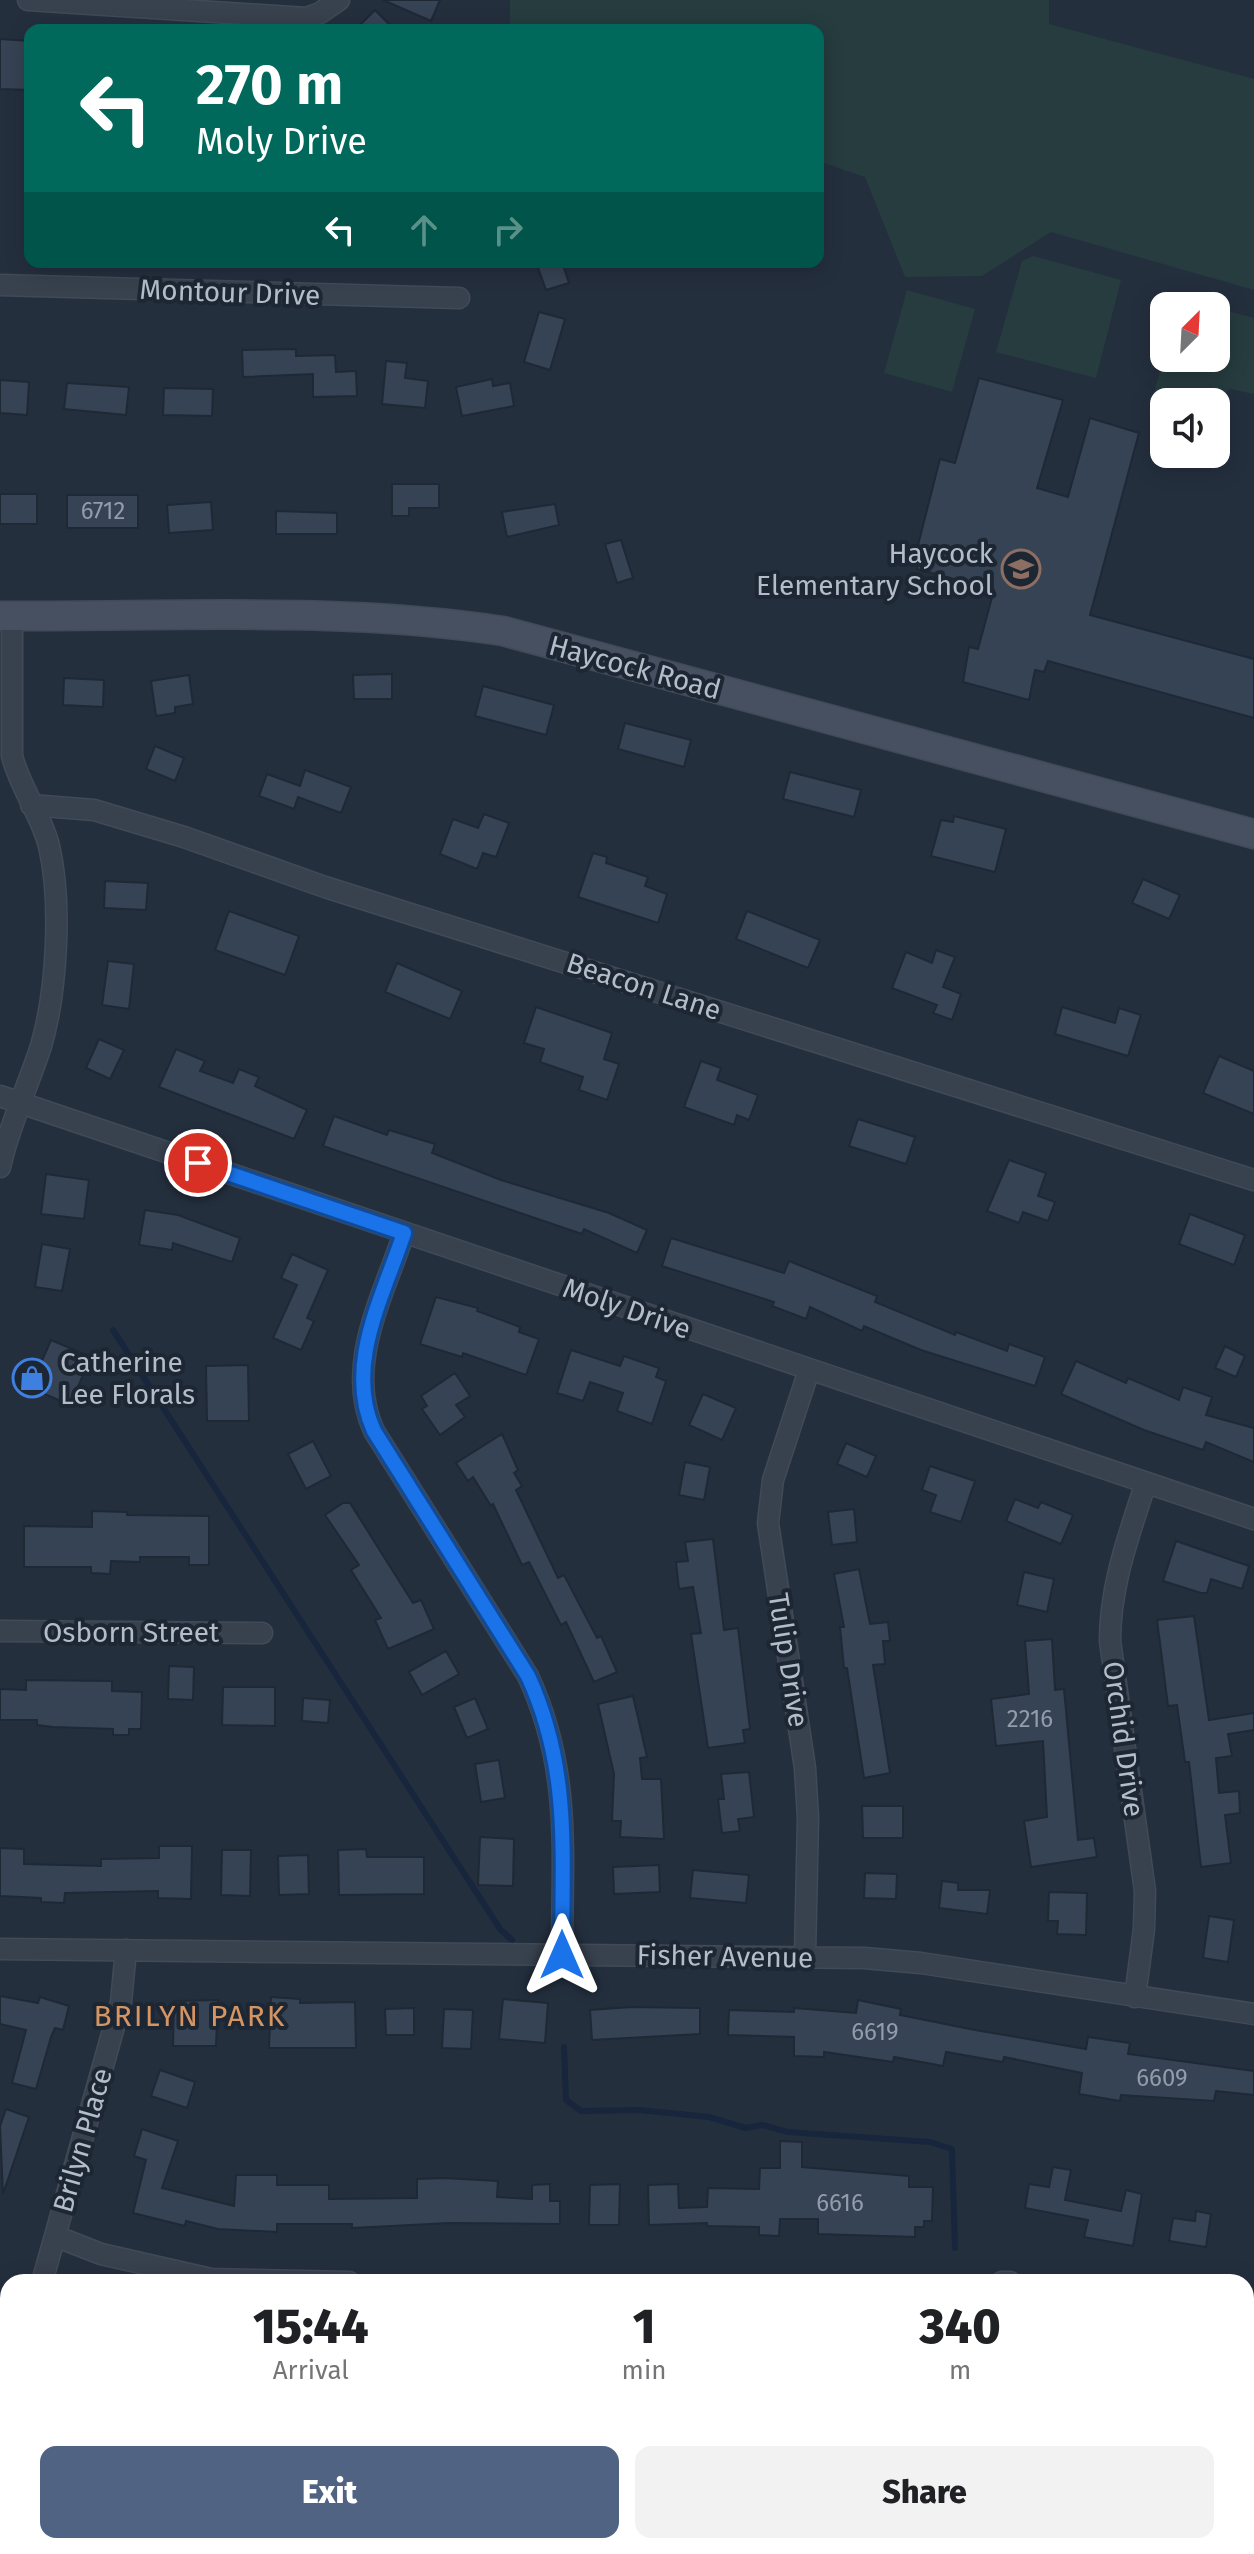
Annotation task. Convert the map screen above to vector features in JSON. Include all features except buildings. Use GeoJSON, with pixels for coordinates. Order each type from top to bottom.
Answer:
{"type":"FeatureCollection","features":[{"type":"Feature","properties":{"kind":"main road","name":"Haycock Road"},"geometry":{"type":"LineString","coordinates":[[6,616],[374,618],[444,622],[503,631],[1254,834]]}},
{"type":"Feature","properties":{"kind":"street"},"geometry":{"type":"LineString","coordinates":[[28,0],[306,18],[339,0]]}},
{"type":"Feature","properties":{"kind":"street","name":"Montour Drive"},"geometry":{"type":"LineString","coordinates":[[0,285],[459,298]]}},
{"type":"Feature","properties":{"kind":"street"},"geometry":{"type":"LineString","coordinates":[[0,1167],[44,1030],[54,959],[54,876],[46,836],[12,756],[6,616]]}},
{"type":"Feature","properties":{"kind":"street","name":"Beacon Lane"},"geometry":{"type":"LineString","coordinates":[[31,805],[94,810],[184,837],[325,887],[1254,1180]]}},
{"type":"Feature","properties":{"kind":"street","name":"Moly Drive"},"geometry":{"type":"LineString","coordinates":[[0,1096],[1145,1485],[1254,1519]]}},
{"type":"Feature","properties":{"kind":"street"},"geometry":{"type":"LineString","coordinates":[[404,1233],[363,1358],[362,1398],[374,1431],[528,1676],[544,1710],[555,1746],[562,1802],[562,1955]]}},
{"type":"Feature","properties":{"kind":"street","name":"Tulip Drive"},"geometry":{"type":"LineString","coordinates":[[805,1956],[808,1818],[805,1768],[768,1523],[773,1480],[809,1370]]}},
{"type":"Feature","properties":{"kind":"street","name":"Orchid Drive"},"geometry":{"type":"LineString","coordinates":[[1135,1997],[1144,1929],[1145,1891],[1110,1641],[1110,1609],[1115,1576],[1145,1485]]}},
{"type":"Feature","properties":{"kind":"street","name":"Osborn Street"},"geometry":{"type":"LineString","coordinates":[[0,1631],[262,1633]]}},
{"type":"Feature","properties":{"kind":"street","name":"Fisher Avenue"},"geometry":{"type":"LineString","coordinates":[[0,1949],[805,1956],[921,1963],[1254,2014]]}},
{"type":"Feature","properties":{"kind":"street","name":"Brilyn Place"},"geometry":{"type":"LineString","coordinates":[[44,2274],[121,2002],[126,1950]]}},
{"type":"Feature","properties":{"kind":"street"},"geometry":{"type":"LineString","coordinates":[[55,2236],[116,2258],[188,2274]]}},
{"type":"Feature","properties":{"kind":"green space"},"geometry":{"type":"Polygon","coordinates":[[[510,0],[1049,0],[1049,24],[1254,79],[1254,290],[1051,232],[982,276],[905,277],[865,177],[824,163],[824,24],[510,24],[510,0]]]}},
{"type":"Feature","properties":{"kind":"green space"},"geometry":{"type":"Polygon","coordinates":[[[1033,256],[1121,280],[1096,378],[996,352],[1022,261],[1033,256]]]}},
{"type":"Feature","properties":{"kind":"green space"},"geometry":{"type":"Polygon","coordinates":[[[907,290],[975,309],[952,392],[884,373],[907,290]]]}},
{"type":"Feature","properties":{"kind":"green space"},"geometry":{"type":"Polygon","coordinates":[[[1230,312],[1254,318],[1254,394],[1230,388],[1155,388],[1160,372],[1230,372],[1230,312]]]}},
{"type":"Feature","properties":{"kind":"waterway"},"geometry":{"type":"LineString","coordinates":[[113,1330],[500,1929],[512,1940]]}},
{"type":"Feature","properties":{"kind":"waterway"},"geometry":{"type":"LineString","coordinates":[[564,2047],[566,2100],[581,2111],[639,2110],[709,2117],[746,2128],[762,2125],[788,2132],[930,2142],[952,2149],[955,2248]]}},
{"type":"Feature","properties":{"kind":"place","name":"Haycock Elementary School"},"geometry":{"type":"Point","coordinates":[1021,569]}},
{"type":"Feature","properties":{"kind":"place","name":"Catherine Lee Florals"},"geometry":{"type":"Point","coordinates":[32,1378]}},
{"type":"Feature","properties":{"kind":"district","name":"BRILYN PARK"},"geometry":{"type":"Point","coordinates":[190,2016]}},
{"type":"Feature","properties":{"kind":"route"},"geometry":{"type":"LineString","coordinates":[[198,1163],[404,1233],[363,1358],[360,1378],[362,1398],[374,1431],[528,1676],[544,1710],[561,1780],[562,1955]]}}]}
